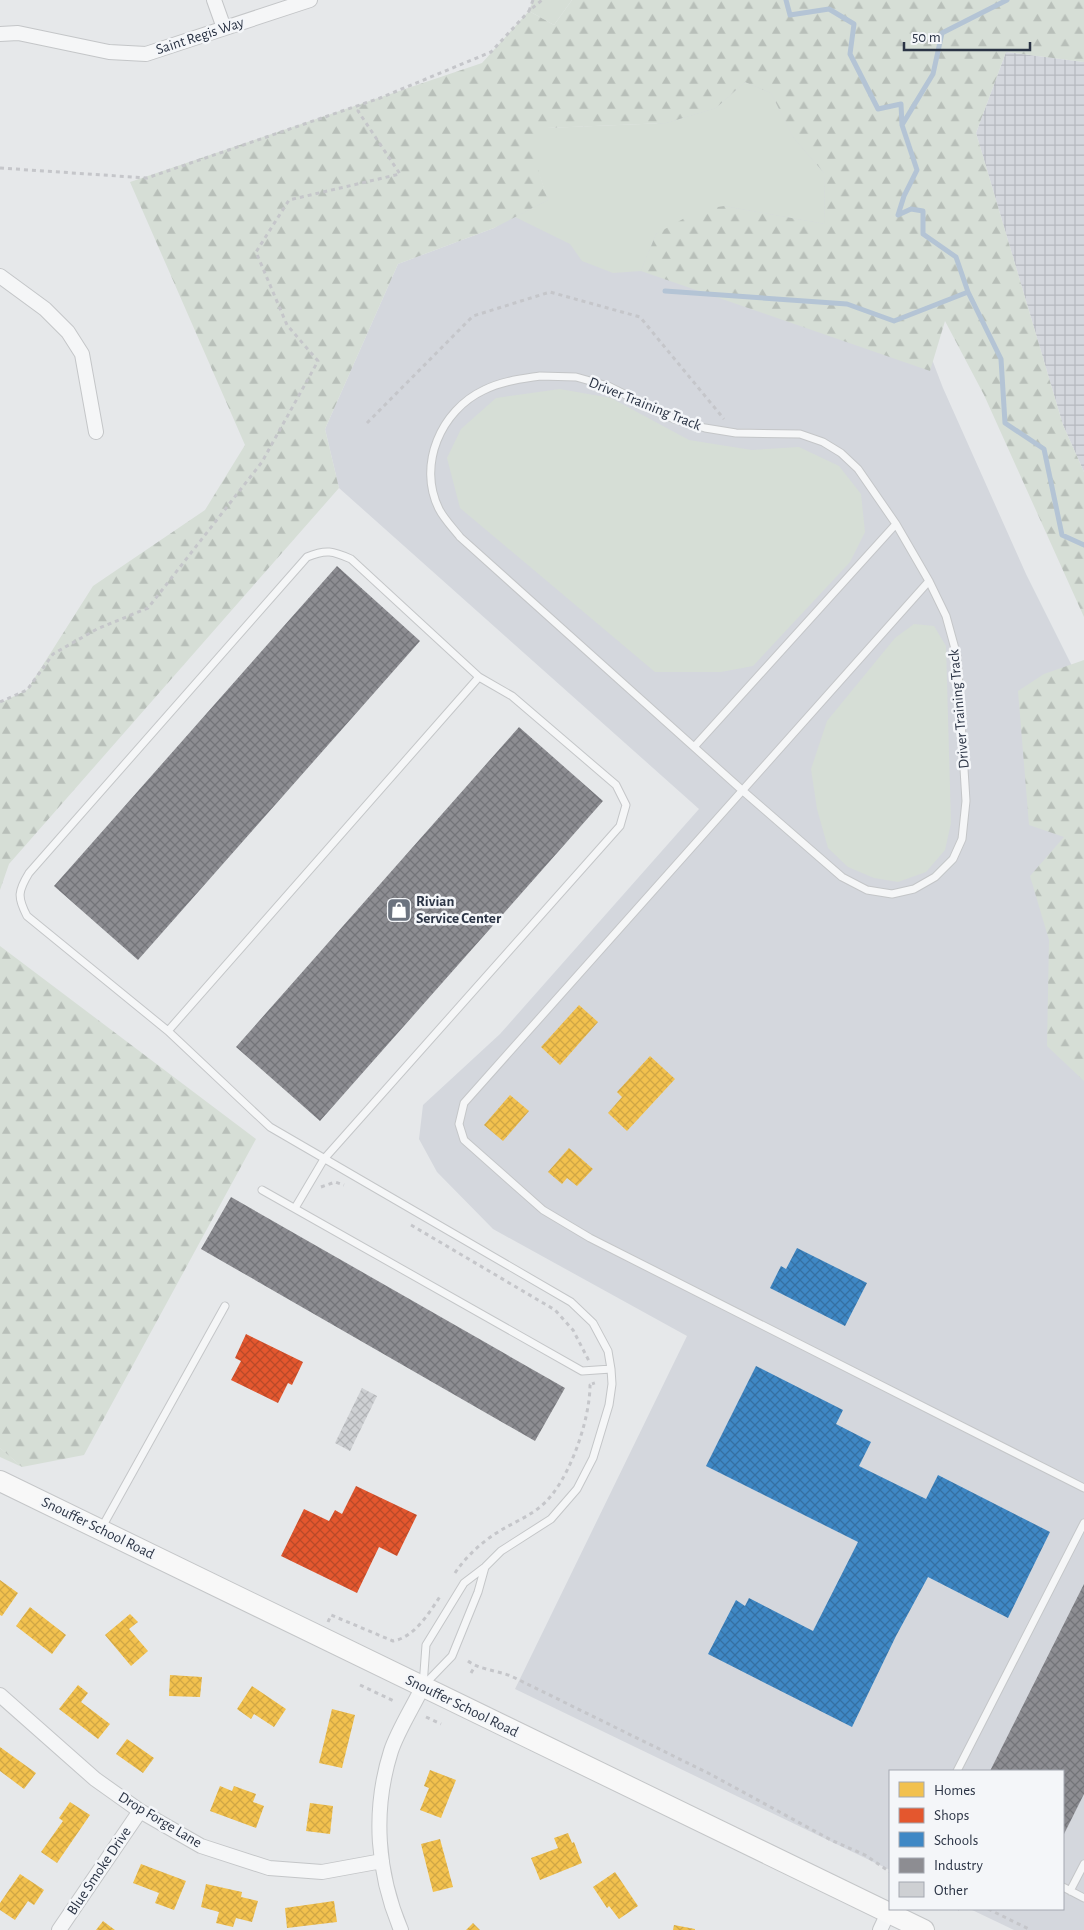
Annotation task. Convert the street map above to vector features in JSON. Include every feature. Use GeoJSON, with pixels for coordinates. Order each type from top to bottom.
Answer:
{"type":"FeatureCollection","features":[{"type":"Feature","properties":{"kind":"main road","name":"Snouffer School Road"},"geometry":{"type":"LineString","coordinates":[[0,1481],[423,1686],[886,1917],[924,1930]]}},
{"type":"Feature","properties":{"kind":"street"},"geometry":{"type":"LineString","coordinates":[[214,0],[224,28]]}},
{"type":"Feature","properties":{"kind":"street","name":"Saint Regis Way"},"geometry":{"type":"LineString","coordinates":[[0,34],[18,33],[109,52],[146,54],[310,0]]}},
{"type":"Feature","properties":{"kind":"street"},"geometry":{"type":"LineString","coordinates":[[0,276],[45,309],[68,332],[82,354],[96,432]]}},
{"type":"Feature","properties":{"kind":"street"},"geometry":{"type":"LineString","coordinates":[[401,1930],[388,1895],[379,1830],[384,1786],[391,1751],[423,1686]]}},
{"type":"Feature","properties":{"kind":"street","name":"Drop Forge Lane"},"geometry":{"type":"LineString","coordinates":[[0,1695],[95,1779],[140,1811],[201,1846],[269,1868],[322,1872],[382,1862]]}},
{"type":"Feature","properties":{"kind":"street","name":"Blue Smoke Drive"},"geometry":{"type":"LineString","coordinates":[[59,1930],[140,1811]]}},
{"type":"Feature","properties":{"kind":"lane","name":"Driver Training Track"},"geometry":{"type":"LineString","coordinates":[[540,376],[576,377],[608,386],[674,418],[705,428],[736,432],[800,434],[823,442],[841,453],[858,469],[896,524],[929,581],[946,616],[957,656],[966,801],[962,840],[953,859],[935,878],[914,889],[892,894],[867,890],[842,877],[742,791],[460,537],[439,509],[432,485],[430,459],[437,438],[446,424],[466,402],[483,390],[511,380],[540,376]]}},
{"type":"Feature","properties":{"kind":"lane"},"geometry":{"type":"LineString","coordinates":[[694,747],[896,524]]}},
{"type":"Feature","properties":{"kind":"lane"},"geometry":{"type":"LineString","coordinates":[[295,1208],[324,1159],[620,826],[626,805],[616,784],[512,696],[479,677],[351,559],[335,552],[321,551],[307,557],[29,873],[21,886],[19,901],[27,916],[168,1031],[270,1127],[324,1159],[571,1302],[593,1323],[608,1351],[612,1384],[609,1405],[593,1458],[577,1489],[551,1519],[501,1551],[485,1568],[464,1583],[426,1645],[423,1686]]}},
{"type":"Feature","properties":{"kind":"lane"},"geometry":{"type":"LineString","coordinates":[[929,581],[464,1103],[459,1124],[464,1140],[543,1210],[590,1238],[1084,1488]]}},
{"type":"Feature","properties":{"kind":"lane"},"geometry":{"type":"LineString","coordinates":[[168,1031],[479,677]]}},
{"type":"Feature","properties":{"kind":"lane"},"geometry":{"type":"LineString","coordinates":[[262,1190],[582,1371],[611,1369]]}},
{"type":"Feature","properties":{"kind":"lane"},"geometry":{"type":"LineString","coordinates":[[101,1529],[225,1306]]}},
{"type":"Feature","properties":{"kind":"lane"},"geometry":{"type":"LineString","coordinates":[[958,1770],[1084,1523]]}},
{"type":"Feature","properties":{"kind":"lane"},"geometry":{"type":"LineString","coordinates":[[423,1686],[452,1656],[478,1592],[485,1568]]}},
{"type":"Feature","properties":{"kind":"lane"},"geometry":{"type":"LineString","coordinates":[[1070,1891],[1084,1864]]}},
{"type":"Feature","properties":{"kind":"lane"},"geometry":{"type":"LineString","coordinates":[[1064,1888],[1084,1898]]}},
{"type":"Feature","properties":{"kind":"path"},"geometry":{"type":"LineString","coordinates":[[529,11],[532,0]]}},
{"type":"Feature","properties":{"kind":"path"},"geometry":{"type":"LineString","coordinates":[[0,168],[147,178],[360,105],[490,52],[542,0]]}},
{"type":"Feature","properties":{"kind":"path"},"geometry":{"type":"LineString","coordinates":[[0,702],[27,690],[53,654],[97,629],[148,608],[262,462],[318,361],[288,325],[256,252],[289,200],[400,174],[358,111],[360,105]]}},
{"type":"Feature","properties":{"kind":"path"},"geometry":{"type":"LineString","coordinates":[[366,423],[473,316],[550,292],[640,317],[736,432]]}},
{"type":"Feature","properties":{"kind":"path"},"geometry":{"type":"LineString","coordinates":[[318,1191],[322,1186],[335,1182],[348,1187]]}},
{"type":"Feature","properties":{"kind":"path"},"geometry":{"type":"LineString","coordinates":[[407,1222],[555,1310],[580,1340],[592,1370],[594,1385],[590,1385],[588,1412],[568,1470],[561,1483],[539,1508],[501,1530],[470,1554],[451,1580]]}},
{"type":"Feature","properties":{"kind":"path"},"geometry":{"type":"LineString","coordinates":[[327,1624],[331,1615],[393,1641],[400,1640],[410,1634],[420,1623],[442,1593]]}},
{"type":"Feature","properties":{"kind":"path"},"geometry":{"type":"LineString","coordinates":[[468,1661],[475,1666],[511,1676],[710,1774],[831,1840],[865,1856],[889,1871]]}},
{"type":"Feature","properties":{"kind":"path"},"geometry":{"type":"LineString","coordinates":[[471,1673],[475,1666]]}},
{"type":"Feature","properties":{"kind":"path"},"geometry":{"type":"LineString","coordinates":[[360,1685],[396,1702]]}},
{"type":"Feature","properties":{"kind":"path"},"geometry":{"type":"LineString","coordinates":[[426,1717],[441,1724]]}},
{"type":"Feature","properties":{"kind":"path"},"geometry":{"type":"LineString","coordinates":[[990,1910],[1031,1930]]}},
{"type":"Feature","properties":{"kind":"shaded area"},"geometry":{"type":"Polygon","coordinates":[[[805,29],[943,388],[1026,574],[1084,690],[1084,1930],[1014,1930],[972,1910],[1064,1910],[1064,1770],[889,1770],[889,1870],[515,1689],[687,1336],[493,1229],[437,1172],[419,1139],[423,1105],[500,1034],[699,809],[339,488],[325,429],[398,264],[494,228],[805,29]]]}},
{"type":"Feature","properties":{"kind":"shaded area"},"geometry":{"type":"Polygon","coordinates":[[[1006,52],[1084,62],[1084,472],[1063,425],[976,133],[1006,52]]]}},
{"type":"Feature","properties":{"kind":"green space"},"geometry":{"type":"Polygon","coordinates":[[[533,0],[572,0],[554,25],[529,11],[533,0]]]}},
{"type":"Feature","properties":{"kind":"green space"},"geometry":{"type":"Polygon","coordinates":[[[572,0],[1084,0],[1084,62],[1006,52],[976,133],[1063,425],[1084,472],[1084,617],[984,395],[945,321],[930,371],[641,271],[656,234],[699,210],[724,206],[825,224],[824,173],[793,137],[771,93],[745,82],[716,108],[666,123],[547,128],[531,148],[548,200],[494,228],[398,264],[325,429],[339,488],[9,864],[0,890],[0,703],[27,690],[93,586],[205,510],[245,445],[130,182],[482,63],[529,11],[554,25],[572,0]]]}},
{"type":"Feature","properties":{"kind":"green space"},"geometry":{"type":"Polygon","coordinates":[[[745,82],[771,93],[793,137],[824,173],[825,224],[724,206],[656,234],[641,271],[613,273],[582,261],[570,244],[515,217],[548,200],[530,148],[546,128],[666,123],[716,108],[745,82]]]}},
{"type":"Feature","properties":{"kind":"green space"},"geometry":{"type":"Polygon","coordinates":[[[560,389],[611,398],[689,440],[752,450],[799,447],[839,466],[861,494],[865,532],[850,562],[753,666],[721,672],[655,672],[460,508],[447,458],[461,429],[496,398],[560,389]]]}},
{"type":"Feature","properties":{"kind":"green space"},"geometry":{"type":"Polygon","coordinates":[[[914,624],[934,626],[946,646],[951,823],[945,850],[926,872],[898,882],[874,878],[848,867],[828,848],[817,809],[811,769],[827,721],[895,638],[914,624]]]}},
{"type":"Feature","properties":{"kind":"green space"},"geometry":{"type":"Polygon","coordinates":[[[1084,660],[1084,1081],[1047,1046],[1049,940],[1030,876],[1064,837],[1029,825],[1018,691],[1044,674],[1084,660]]]}},
{"type":"Feature","properties":{"kind":"green space"},"geometry":{"type":"Polygon","coordinates":[[[0,946],[256,1139],[84,1455],[22,1467],[0,1448],[0,946]]]}},
{"type":"Feature","properties":{"kind":"green space"},"geometry":{"type":"Polygon","coordinates":[[[0,1448],[22,1467],[0,1457],[0,1448]]]}},
{"type":"Feature","properties":{"kind":"building: Homes"},"geometry":{"type":"Polygon","coordinates":[[[579,1005],[598,1022],[560,1065],[541,1047],[579,1005]]]}},
{"type":"Feature","properties":{"kind":"building: Homes"},"geometry":{"type":"Polygon","coordinates":[[[650,1056],[675,1079],[627,1131],[608,1113],[622,1097],[617,1092],[650,1056]]]}},
{"type":"Feature","properties":{"kind":"building: Homes"},"geometry":{"type":"Polygon","coordinates":[[[510,1095],[529,1111],[503,1141],[484,1125],[510,1095]]]}},
{"type":"Feature","properties":{"kind":"building: Homes"},"geometry":{"type":"Polygon","coordinates":[[[569,1148],[593,1169],[577,1186],[567,1178],[562,1184],[548,1172],[569,1148]]]}},
{"type":"Feature","properties":{"kind":"building: Homes"},"geometry":{"type":"Polygon","coordinates":[[[0,1580],[18,1593],[2,1616],[0,1615],[0,1580]]]}},
{"type":"Feature","properties":{"kind":"building: Homes"},"geometry":{"type":"Polygon","coordinates":[[[30,1607],[66,1635],[52,1654],[16,1626],[30,1607]]]}},
{"type":"Feature","properties":{"kind":"building: Homes"},"geometry":{"type":"Polygon","coordinates":[[[130,1614],[138,1622],[129,1629],[148,1651],[131,1666],[105,1635],[130,1614]]]}},
{"type":"Feature","properties":{"kind":"building: Homes"},"geometry":{"type":"Polygon","coordinates":[[[170,1675],[202,1677],[200,1697],[169,1696],[170,1675]]]}},
{"type":"Feature","properties":{"kind":"building: Homes"},"geometry":{"type":"Polygon","coordinates":[[[78,1685],[88,1693],[81,1702],[110,1724],[98,1739],[59,1709],[78,1685]]]}},
{"type":"Feature","properties":{"kind":"building: Homes"},"geometry":{"type":"Polygon","coordinates":[[[252,1686],[286,1709],[274,1727],[254,1714],[251,1719],[237,1709],[252,1686]]]}},
{"type":"Feature","properties":{"kind":"building: Homes"},"geometry":{"type":"Polygon","coordinates":[[[332,1709],[355,1715],[342,1768],[319,1763],[332,1709]]]}},
{"type":"Feature","properties":{"kind":"building: Homes"},"geometry":{"type":"Polygon","coordinates":[[[127,1739],[154,1758],[143,1773],[116,1754],[127,1739]]]}},
{"type":"Feature","properties":{"kind":"building: Homes"},"geometry":{"type":"Polygon","coordinates":[[[0,1747],[36,1773],[24,1789],[0,1771],[0,1747]]]}},
{"type":"Feature","properties":{"kind":"building: Homes"},"geometry":{"type":"Polygon","coordinates":[[[430,1770],[456,1780],[441,1818],[420,1810],[429,1788],[424,1786],[430,1770]]]}},
{"type":"Feature","properties":{"kind":"building: Homes"},"geometry":{"type":"Polygon","coordinates":[[[220,1786],[232,1791],[234,1786],[256,1794],[253,1802],[264,1806],[256,1828],[210,1811],[220,1786]]]}},
{"type":"Feature","properties":{"kind":"building: Homes"},"geometry":{"type":"Polygon","coordinates":[[[70,1802],[90,1815],[57,1863],[41,1852],[63,1821],[59,1818],[70,1802]]]}},
{"type":"Feature","properties":{"kind":"building: Homes"},"geometry":{"type":"Polygon","coordinates":[[[310,1803],[333,1806],[330,1834],[306,1831],[310,1803]]]}},
{"type":"Feature","properties":{"kind":"building: Homes"},"geometry":{"type":"Polygon","coordinates":[[[568,1833],[572,1843],[574,1842],[582,1863],[540,1880],[531,1858],[558,1848],[554,1838],[568,1833]]]}},
{"type":"Feature","properties":{"kind":"building: Homes"},"geometry":{"type":"Polygon","coordinates":[[[440,1839],[453,1887],[433,1892],[421,1844],[440,1839]]]}},
{"type":"Feature","properties":{"kind":"building: Homes"},"geometry":{"type":"Polygon","coordinates":[[[141,1864],[186,1881],[174,1910],[155,1903],[159,1893],[133,1883],[141,1864]]]}},
{"type":"Feature","properties":{"kind":"building: Homes"},"geometry":{"type":"Polygon","coordinates":[[[615,1872],[638,1906],[619,1919],[609,1906],[607,1908],[593,1887],[615,1872]]]}},
{"type":"Feature","properties":{"kind":"building: Homes"},"geometry":{"type":"Polygon","coordinates":[[[20,1874],[44,1890],[34,1905],[28,1901],[15,1920],[0,1910],[0,1903],[20,1874]]]}},
{"type":"Feature","properties":{"kind":"building: Homes"},"geometry":{"type":"Polygon","coordinates":[[[206,1884],[242,1892],[241,1897],[258,1901],[252,1922],[236,1918],[233,1927],[216,1923],[219,1912],[201,1907],[206,1884]]]}},
{"type":"Feature","properties":{"kind":"building: Homes"},"geometry":{"type":"Polygon","coordinates":[[[334,1901],[337,1922],[287,1928],[285,1908],[334,1901]]]}},
{"type":"Feature","properties":{"kind":"building: Homes"},"geometry":{"type":"Polygon","coordinates":[[[103,1921],[115,1930],[96,1930],[103,1921]]]}},
{"type":"Feature","properties":{"kind":"building: Homes"},"geometry":{"type":"Polygon","coordinates":[[[473,1923],[480,1930],[466,1930],[473,1923]]]}},
{"type":"Feature","properties":{"kind":"building: Homes"},"geometry":{"type":"Polygon","coordinates":[[[674,1925],[695,1929],[695,1930],[673,1930],[674,1925]]]}},
{"type":"Feature","properties":{"kind":"building: Shops"},"geometry":{"type":"Polygon","coordinates":[[[246,1334],[303,1362],[292,1385],[288,1383],[278,1403],[231,1380],[241,1361],[235,1358],[246,1334]]]}},
{"type":"Feature","properties":{"kind":"building: Shops"},"geometry":{"type":"Polygon","coordinates":[[[356,1486],[417,1515],[397,1556],[379,1547],[357,1593],[281,1556],[304,1509],[329,1521],[335,1510],[342,1514],[356,1486]]]}},
{"type":"Feature","properties":{"kind":"building: Schools"},"geometry":{"type":"Polygon","coordinates":[[[797,1248],[867,1283],[845,1326],[770,1288],[781,1266],[786,1269],[797,1248]]]}},
{"type":"Feature","properties":{"kind":"building: Schools"},"geometry":{"type":"Polygon","coordinates":[[[756,1366],[843,1410],[836,1424],[871,1442],[859,1466],[926,1499],[938,1475],[1050,1532],[1008,1618],[928,1577],[896,1636],[852,1727],[708,1654],[736,1600],[745,1606],[749,1598],[813,1631],[858,1542],[706,1466],[756,1366]]]}},
{"type":"Feature","properties":{"kind":"building: Industry"},"geometry":{"type":"Polygon","coordinates":[[[337,566],[420,641],[138,960],[54,886],[337,566]]]}},
{"type":"Feature","properties":{"kind":"building: Industry"},"geometry":{"type":"Polygon","coordinates":[[[519,727],[603,801],[320,1121],[236,1047],[519,727]]]}},
{"type":"Feature","properties":{"kind":"building: Industry"},"geometry":{"type":"Polygon","coordinates":[[[231,1197],[565,1388],[535,1441],[201,1249],[231,1197]]]}},
{"type":"Feature","properties":{"kind":"building: Industry"},"geometry":{"type":"Polygon","coordinates":[[[1084,1584],[1084,1794],[1064,1834],[1064,1770],[991,1770],[1084,1584]]]}},
{"type":"Feature","properties":{"kind":"building: Other"},"geometry":{"type":"Polygon","coordinates":[[[362,1388],[377,1396],[350,1451],[335,1443],[362,1388]]]}},
{"type":"Feature","properties":{"kind":"waterway"},"geometry":{"type":"LineString","coordinates":[[786,0],[790,15],[829,9],[854,24],[850,54],[878,109],[901,104],[902,125]]}},
{"type":"Feature","properties":{"kind":"waterway"},"geometry":{"type":"LineString","coordinates":[[1007,0],[942,33],[933,74],[902,125],[917,170],[904,196],[898,215],[911,209],[923,211],[923,234],[956,257],[968,292],[1001,359],[1005,423],[1044,449],[1062,535],[1084,545]]}},
{"type":"Feature","properties":{"kind":"waterway"},"geometry":{"type":"LineString","coordinates":[[665,291],[847,304],[894,321],[968,292]]}},
{"type":"Feature","properties":{"kind":"place","name":"Rivian Service Center"},"geometry":{"type":"Point","coordinates":[399,910]}}]}
